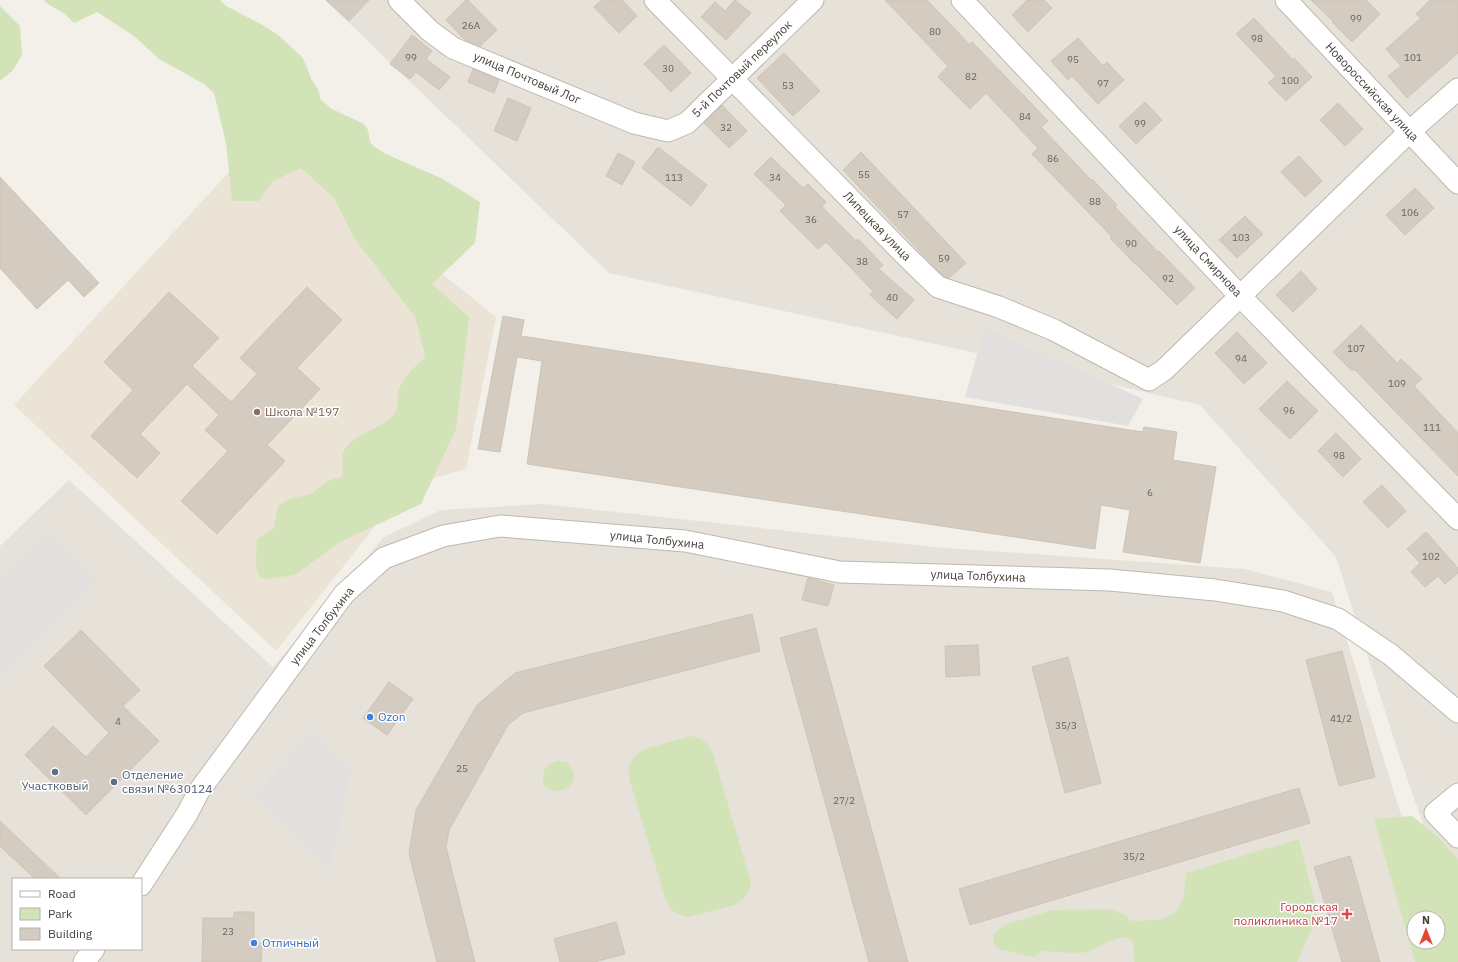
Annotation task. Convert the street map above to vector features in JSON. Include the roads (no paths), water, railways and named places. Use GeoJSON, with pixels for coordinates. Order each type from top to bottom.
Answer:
{"type":"FeatureCollection","features":[{"type":"Feature","properties":{"kind":"street","name":"улица Почтовый Лог"},"geometry":{"type":"LineString","coordinates":[[399,0],[430,31],[453,48],[634,123],[668,131]]}},
{"type":"Feature","properties":{"kind":"street","name":"Липецкая улица"},"geometry":{"type":"LineString","coordinates":[[655,0],[938,287],[999,307],[1047,328],[1149,380],[1164,370],[1240,296]]}},
{"type":"Feature","properties":{"kind":"street","name":"5-й Почтовый переулок"},"geometry":{"type":"LineString","coordinates":[[668,131],[687,123],[812,0]]}},
{"type":"Feature","properties":{"kind":"street","name":"улица Смирнова"},"geometry":{"type":"LineString","coordinates":[[962,0],[1240,296],[1458,519]]}},
{"type":"Feature","properties":{"kind":"street","name":"Новороссийская улица"},"geometry":{"type":"LineString","coordinates":[[1286,0],[1458,184]]}},
{"type":"Feature","properties":{"kind":"street"},"geometry":{"type":"LineString","coordinates":[[1240,296],[1409,132],[1458,89]]}},
{"type":"Feature","properties":{"kind":"street","name":"улица Толбухина"},"geometry":{"type":"LineString","coordinates":[[142,883],[187,814],[199,791],[344,594],[384,558],[443,536],[500,526],[685,541],[840,572],[1110,580],[1215,590],[1283,601],[1338,620],[1391,655],[1458,712]]}},
{"type":"Feature","properties":{"kind":"street"},"geometry":{"type":"LineString","coordinates":[[1458,794],[1435,812],[1458,837]]}},
{"type":"Feature","properties":{"kind":"street"},"geometry":{"type":"LineString","coordinates":[[84,962],[93,950]]}},
{"type":"Feature","properties":{"kind":"place","name":"Школа №197"},"geometry":{"type":"Point","coordinates":[257,412]}},
{"type":"Feature","properties":{"kind":"place","name":"Ozon"},"geometry":{"type":"Point","coordinates":[370,717]}},
{"type":"Feature","properties":{"kind":"place","name":"Участковый"},"geometry":{"type":"Point","coordinates":[55,772]}},
{"type":"Feature","properties":{"kind":"place","name":"Отделение связи №630124"},"geometry":{"type":"Point","coordinates":[114,782]}},
{"type":"Feature","properties":{"kind":"place","name":"Городская поликлиника №17"},"geometry":{"type":"Point","coordinates":[1347,914]}},
{"type":"Feature","properties":{"kind":"place","name":"Отличный"},"geometry":{"type":"Point","coordinates":[254,943]}}]}
